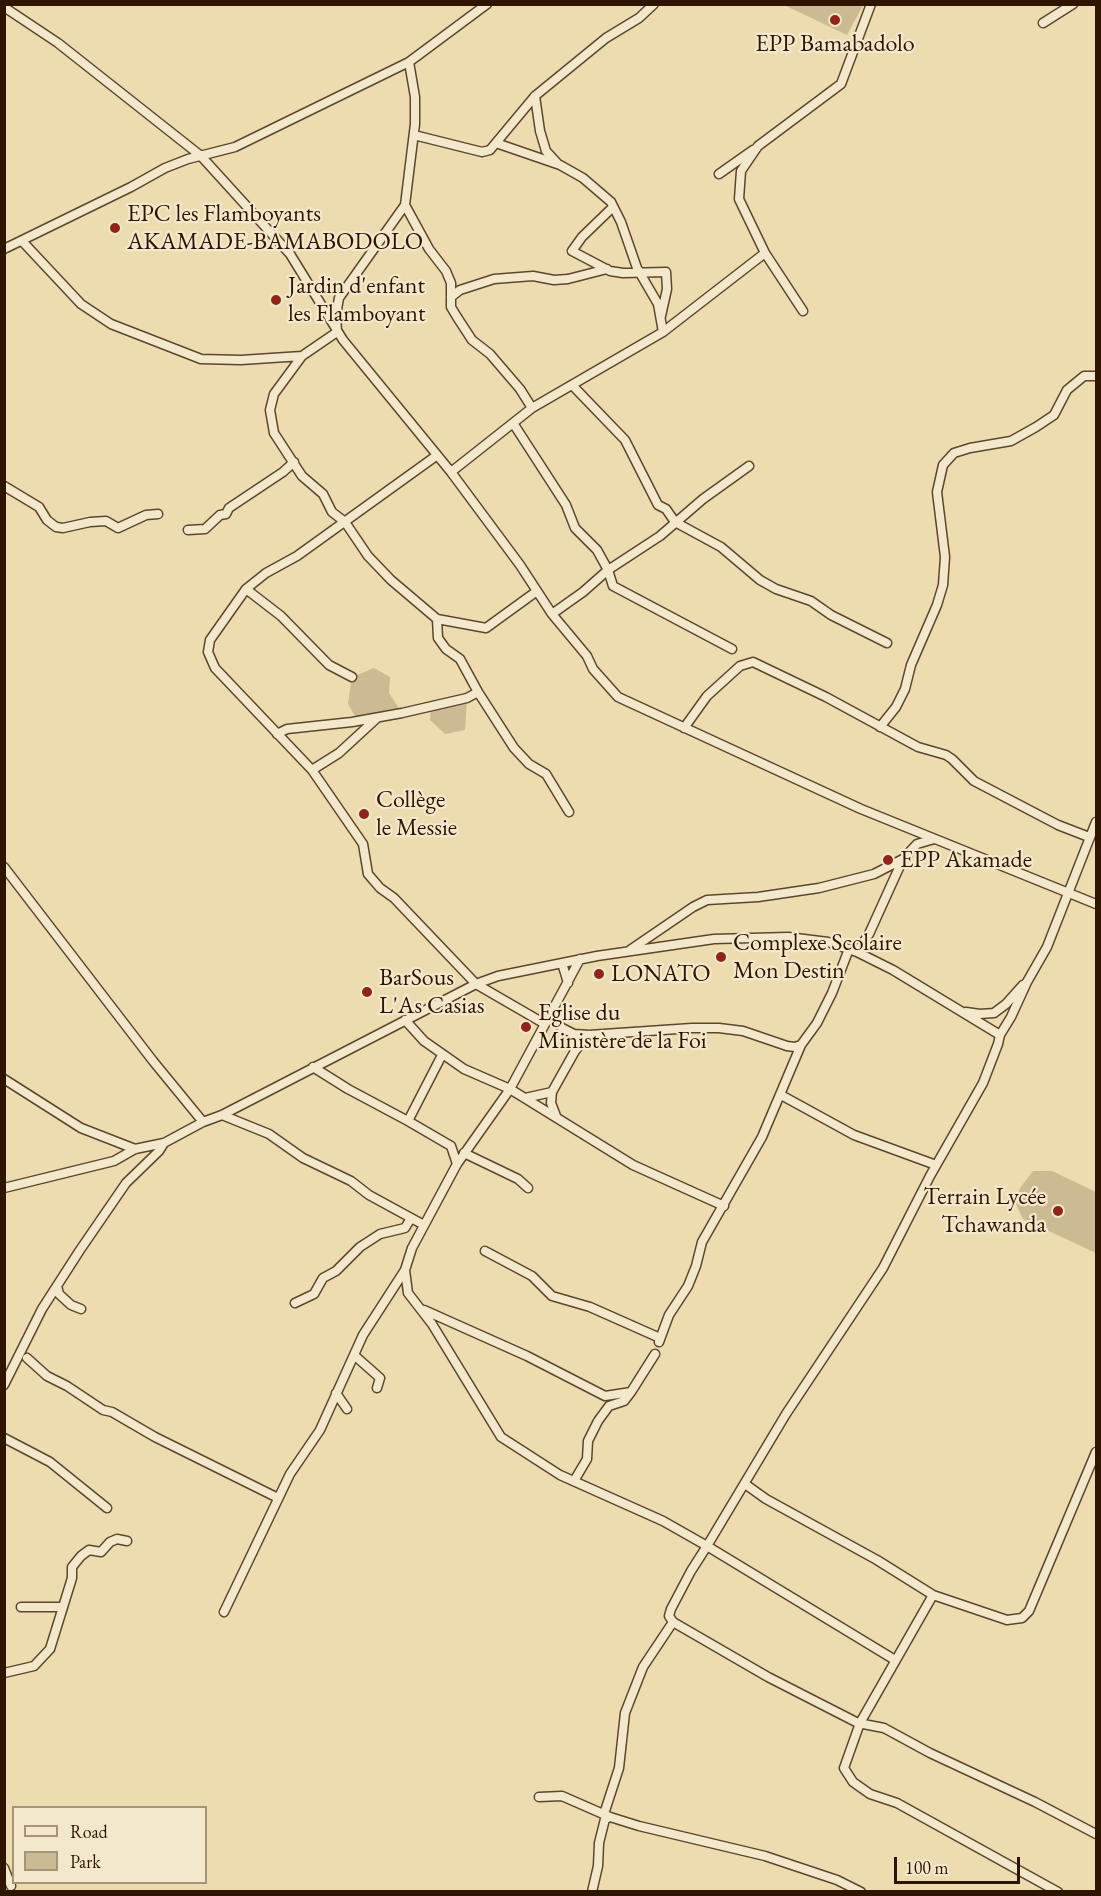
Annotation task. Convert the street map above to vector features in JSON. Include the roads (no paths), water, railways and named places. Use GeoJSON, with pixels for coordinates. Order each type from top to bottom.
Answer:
{"type":"FeatureCollection","features":[{"type":"Feature","properties":{"kind":"street"},"geometry":{"type":"LineString","coordinates":[[4,249],[165,168],[235,147],[409,62],[487,4]]}},
{"type":"Feature","properties":{"kind":"street"},"geometry":{"type":"LineString","coordinates":[[414,135],[482,152],[490,150],[535,96],[606,38],[639,18],[654,4]]}},
{"type":"Feature","properties":{"kind":"street"},"geometry":{"type":"LineString","coordinates":[[719,174],[842,84],[871,4]]}},
{"type":"Feature","properties":{"kind":"street"},"geometry":{"type":"LineString","coordinates":[[1043,23],[1073,4]]}},
{"type":"Feature","properties":{"kind":"street"},"geometry":{"type":"LineString","coordinates":[[4,7],[58,43],[201,156],[290,254],[337,332],[451,472],[552,614],[618,698],[861,809],[1096,904]]}},
{"type":"Feature","properties":{"kind":"street"},"geometry":{"type":"LineString","coordinates":[[337,332],[336,315],[339,298],[405,205],[414,135],[415,97],[409,62]]}},
{"type":"Feature","properties":{"kind":"street"},"geometry":{"type":"LineString","coordinates":[[535,96],[540,131],[546,151],[560,165]]}},
{"type":"Feature","properties":{"kind":"street"},"geometry":{"type":"LineString","coordinates":[[496,143],[560,165],[584,178],[611,202],[640,273],[658,303],[663,332]]}},
{"type":"Feature","properties":{"kind":"street"},"geometry":{"type":"LineString","coordinates":[[758,146],[741,171],[739,199],[765,253],[802,311]]}},
{"type":"Feature","properties":{"kind":"street"},"geometry":{"type":"LineString","coordinates":[[405,205],[429,249],[446,271],[451,283],[452,307],[472,340],[490,354],[520,389],[532,408]]}},
{"type":"Feature","properties":{"kind":"street"},"geometry":{"type":"LineString","coordinates":[[613,207],[582,237],[573,251],[607,269],[623,273],[666,273],[667,289],[660,319]]}},
{"type":"Feature","properties":{"kind":"street"},"geometry":{"type":"LineString","coordinates":[[22,241],[81,303],[111,324],[201,358],[241,360],[302,356]]}},
{"type":"Feature","properties":{"kind":"street"},"geometry":{"type":"LineString","coordinates":[[451,472],[532,408],[663,332],[765,253]]}},
{"type":"Feature","properties":{"kind":"street"},"geometry":{"type":"LineString","coordinates":[[452,297],[460,290],[494,279],[533,276],[554,280],[568,279],[607,269]]}},
{"type":"Feature","properties":{"kind":"street"},"geometry":{"type":"LineString","coordinates":[[337,332],[302,356],[274,394],[270,410],[274,433],[302,476],[323,494],[332,512],[345,522],[368,556],[391,580],[412,595],[437,619],[486,628],[537,591]]}},
{"type":"Feature","properties":{"kind":"street"},"geometry":{"type":"LineString","coordinates":[[880,727],[896,706],[905,689],[911,665],[938,605],[943,585],[945,557],[937,492],[943,465],[954,453],[1011,441],[1036,427],[1054,415],[1067,390],[1084,376],[1096,376]]}},
{"type":"Feature","properties":{"kind":"street"},"geometry":{"type":"LineString","coordinates":[[573,386],[625,440],[658,505],[666,509],[675,522],[721,547],[760,580],[776,589],[812,601],[831,615],[887,642]]}},
{"type":"Feature","properties":{"kind":"street"},"geometry":{"type":"LineString","coordinates":[[513,423],[566,505],[575,528],[597,550],[608,570],[613,586],[732,648]]}},
{"type":"Feature","properties":{"kind":"street"},"geometry":{"type":"LineString","coordinates":[[436,456],[297,556],[266,573],[246,589],[210,640],[208,652],[215,668],[312,770],[363,844],[368,874],[380,888],[394,898],[476,984],[545,1024]]}},
{"type":"Feature","properties":{"kind":"street"},"geometry":{"type":"LineString","coordinates":[[189,530],[205,529],[220,515],[226,514],[229,508],[283,472],[294,462]]}},
{"type":"Feature","properties":{"kind":"street"},"geometry":{"type":"LineString","coordinates":[[552,614],[583,592],[608,570],[660,536],[703,499],[750,466]]}},
{"type":"Feature","properties":{"kind":"street"},"geometry":{"type":"LineString","coordinates":[[4,486],[39,507],[47,520],[56,527],[63,528],[106,521],[118,528],[146,515],[158,514]]}},
{"type":"Feature","properties":{"kind":"street"},"geometry":{"type":"LineString","coordinates":[[4,498],[15,493]]}},
{"type":"Feature","properties":{"kind":"street"},"geometry":{"type":"LineString","coordinates":[[246,589],[281,616],[329,665],[352,677]]}},
{"type":"Feature","properties":{"kind":"street"},"geometry":{"type":"LineString","coordinates":[[437,619],[438,638],[446,649],[460,659],[514,748],[529,764],[546,774],[569,812]]}},
{"type":"Feature","properties":{"kind":"street"},"geometry":{"type":"LineString","coordinates":[[684,728],[707,696],[740,666],[753,662],[826,697],[927,751],[946,755],[974,781],[1058,825],[1089,837]]}},
{"type":"Feature","properties":{"kind":"street"},"geometry":{"type":"LineString","coordinates":[[277,734],[287,729],[378,717],[467,698],[478,692]]}},
{"type":"Feature","properties":{"kind":"street"},"geometry":{"type":"LineString","coordinates":[[312,770],[339,753],[378,717]]}},
{"type":"Feature","properties":{"kind":"street"},"geometry":{"type":"LineString","coordinates":[[1096,822],[1047,947],[1000,1035],[983,1083],[936,1165],[883,1268],[786,1414],[691,1571],[669,1616],[673,1622],[768,1677],[860,1723],[884,1728],[930,1754],[1096,1834]]}},
{"type":"Feature","properties":{"kind":"street"},"geometry":{"type":"LineString","coordinates":[[485,1251],[532,1276],[552,1296],[590,1307],[659,1340],[669,1315],[696,1266],[702,1242],[762,1137],[801,1045],[817,1023],[853,950],[869,934],[903,859],[917,844],[934,839]]}},
{"type":"Feature","properties":{"kind":"street"},"geometry":{"type":"LineString","coordinates":[[627,952],[707,900],[758,897],[819,888],[874,874],[903,859]]}},
{"type":"Feature","properties":{"kind":"street"},"geometry":{"type":"LineString","coordinates":[[4,867],[153,1061],[203,1122]]}},
{"type":"Feature","properties":{"kind":"street"},"geometry":{"type":"LineString","coordinates":[[4,1188],[114,1161],[135,1149],[164,1143],[476,984],[498,976],[580,959],[714,939],[788,937],[828,942],[853,950],[893,970],[1000,1035]]}},
{"type":"Feature","properties":{"kind":"street"},"geometry":{"type":"LineString","coordinates":[[224,1612],[290,1474],[320,1430],[363,1335],[405,1270],[412,1248],[457,1164],[510,1089],[580,959]]}},
{"type":"Feature","properties":{"kind":"street"},"geometry":{"type":"LineString","coordinates":[[561,963],[568,983]]}},
{"type":"Feature","properties":{"kind":"street"},"geometry":{"type":"LineString","coordinates":[[957,1009],[980,1014],[994,1013],[1027,982]]}},
{"type":"Feature","properties":{"kind":"street"},"geometry":{"type":"LineString","coordinates":[[550,1015],[562,1028],[574,1034],[719,1028],[743,1030],[787,1046],[801,1045]]}},
{"type":"Feature","properties":{"kind":"street"},"geometry":{"type":"LineString","coordinates":[[405,1020],[415,1033],[464,1069],[510,1089],[633,1165],[724,1206]]}},
{"type":"Feature","properties":{"kind":"street"},"geometry":{"type":"LineString","coordinates":[[556,1117],[551,1103],[552,1092],[575,1051],[589,1035]]}},
{"type":"Feature","properties":{"kind":"street"},"geometry":{"type":"LineString","coordinates":[[408,1121],[442,1055]]}},
{"type":"Feature","properties":{"kind":"street"},"geometry":{"type":"LineString","coordinates":[[313,1067],[450,1146],[467,1150],[518,1179],[528,1188]]}},
{"type":"Feature","properties":{"kind":"street"},"geometry":{"type":"LineString","coordinates":[[4,1079],[81,1128],[135,1149]]}},
{"type":"Feature","properties":{"kind":"street"},"geometry":{"type":"LineString","coordinates":[[525,1098],[552,1092]]}},
{"type":"Feature","properties":{"kind":"street"},"geometry":{"type":"LineString","coordinates":[[781,1095],[854,1135],[936,1165]]}},
{"type":"Feature","properties":{"kind":"street"},"geometry":{"type":"LineString","coordinates":[[222,1115],[269,1134],[303,1158],[351,1180],[369,1195],[424,1225]]}},
{"type":"Feature","properties":{"kind":"street"},"geometry":{"type":"LineString","coordinates":[[5,1382],[42,1308],[126,1183],[159,1151],[164,1143]]}},
{"type":"Feature","properties":{"kind":"street"},"geometry":{"type":"LineString","coordinates":[[450,1146],[457,1164]]}},
{"type":"Feature","properties":{"kind":"street"},"geometry":{"type":"LineString","coordinates":[[295,1303],[314,1294],[323,1278],[336,1272],[360,1247],[381,1234],[405,1228],[411,1218]]}},
{"type":"Feature","properties":{"kind":"street"},"geometry":{"type":"LineString","coordinates":[[405,1270],[408,1293],[423,1310],[501,1437],[560,1475],[663,1521],[707,1545],[895,1660]]}},
{"type":"Feature","properties":{"kind":"street"},"geometry":{"type":"LineString","coordinates":[[57,1286],[59,1294],[71,1305],[81,1309]]}},
{"type":"Feature","properties":{"kind":"street"},"geometry":{"type":"LineString","coordinates":[[423,1310],[527,1356],[605,1396],[631,1392]]}},
{"type":"Feature","properties":{"kind":"street"},"geometry":{"type":"LineString","coordinates":[[574,1481],[587,1459],[588,1441],[598,1421],[609,1406],[624,1401],[655,1354]]}},
{"type":"Feature","properties":{"kind":"street"},"geometry":{"type":"LineString","coordinates":[[354,1355],[380,1378],[377,1388]]}},
{"type":"Feature","properties":{"kind":"street"},"geometry":{"type":"LineString","coordinates":[[27,1358],[47,1376],[67,1386],[103,1410],[112,1412],[155,1437],[278,1498]]}},
{"type":"Feature","properties":{"kind":"street"},"geometry":{"type":"LineString","coordinates":[[336,1393],[347,1409]]}},
{"type":"Feature","properties":{"kind":"street"},"geometry":{"type":"LineString","coordinates":[[4,1438],[50,1462],[107,1508]]}},
{"type":"Feature","properties":{"kind":"street"},"geometry":{"type":"LineString","coordinates":[[745,1484],[766,1499],[877,1560],[933,1595],[1007,1620],[1022,1618],[1029,1611],[1096,1452]]}},
{"type":"Feature","properties":{"kind":"street"},"geometry":{"type":"LineString","coordinates":[[4,1673],[34,1666],[50,1649],[61,1607],[72,1578],[72,1567],[81,1556],[89,1550],[101,1552],[110,1542],[117,1539],[126,1541]]}},
{"type":"Feature","properties":{"kind":"street"},"geometry":{"type":"LineString","coordinates":[[933,1595],[860,1723],[844,1768],[853,1782],[870,1794],[897,1803],[1058,1892]]}},
{"type":"Feature","properties":{"kind":"street"},"geometry":{"type":"LineString","coordinates":[[21,1607],[61,1607]]}},
{"type":"Feature","properties":{"kind":"street"},"geometry":{"type":"LineString","coordinates":[[592,1892],[598,1866],[599,1843],[620,1768],[625,1713],[643,1667],[673,1622]]}},
{"type":"Feature","properties":{"kind":"street"},"geometry":{"type":"LineString","coordinates":[[539,1797],[562,1796],[607,1815],[671,1835],[765,1856],[837,1880],[861,1892]]}},
{"type":"Feature","properties":{"kind":"street"},"geometry":{"type":"LineString","coordinates":[[4,1868],[11,1886]]}},
{"type":"Feature","properties":{"kind":"place","name":"EPP Bamabadolo"},"geometry":{"type":"Point","coordinates":[835,20]}},
{"type":"Feature","properties":{"kind":"place","name":"EPC les Flamboyants AKAMADE-BAMABODOLO"},"geometry":{"type":"Point","coordinates":[115,228]}},
{"type":"Feature","properties":{"kind":"place","name":"Jardin d'enfant les Flamboyant"},"geometry":{"type":"Point","coordinates":[276,300]}},
{"type":"Feature","properties":{"kind":"place","name":"Collège le Messie"},"geometry":{"type":"Point","coordinates":[364,814]}},
{"type":"Feature","properties":{"kind":"place","name":"EPP Akamade"},"geometry":{"type":"Point","coordinates":[888,860]}},
{"type":"Feature","properties":{"kind":"place","name":"Complexe Scolaire Mon Destin"},"geometry":{"type":"Point","coordinates":[721,957]}},
{"type":"Feature","properties":{"kind":"place","name":"LONATO"},"geometry":{"type":"Point","coordinates":[599,974]}},
{"type":"Feature","properties":{"kind":"place","name":"BarSous L'As Casias"},"geometry":{"type":"Point","coordinates":[367,992]}},
{"type":"Feature","properties":{"kind":"place","name":"Eglise du Ministère de la Foi"},"geometry":{"type":"Point","coordinates":[526,1027]}},
{"type":"Feature","properties":{"kind":"place","name":"Terrain Lycée Tchawanda"},"geometry":{"type":"Point","coordinates":[1058,1211]}}]}
